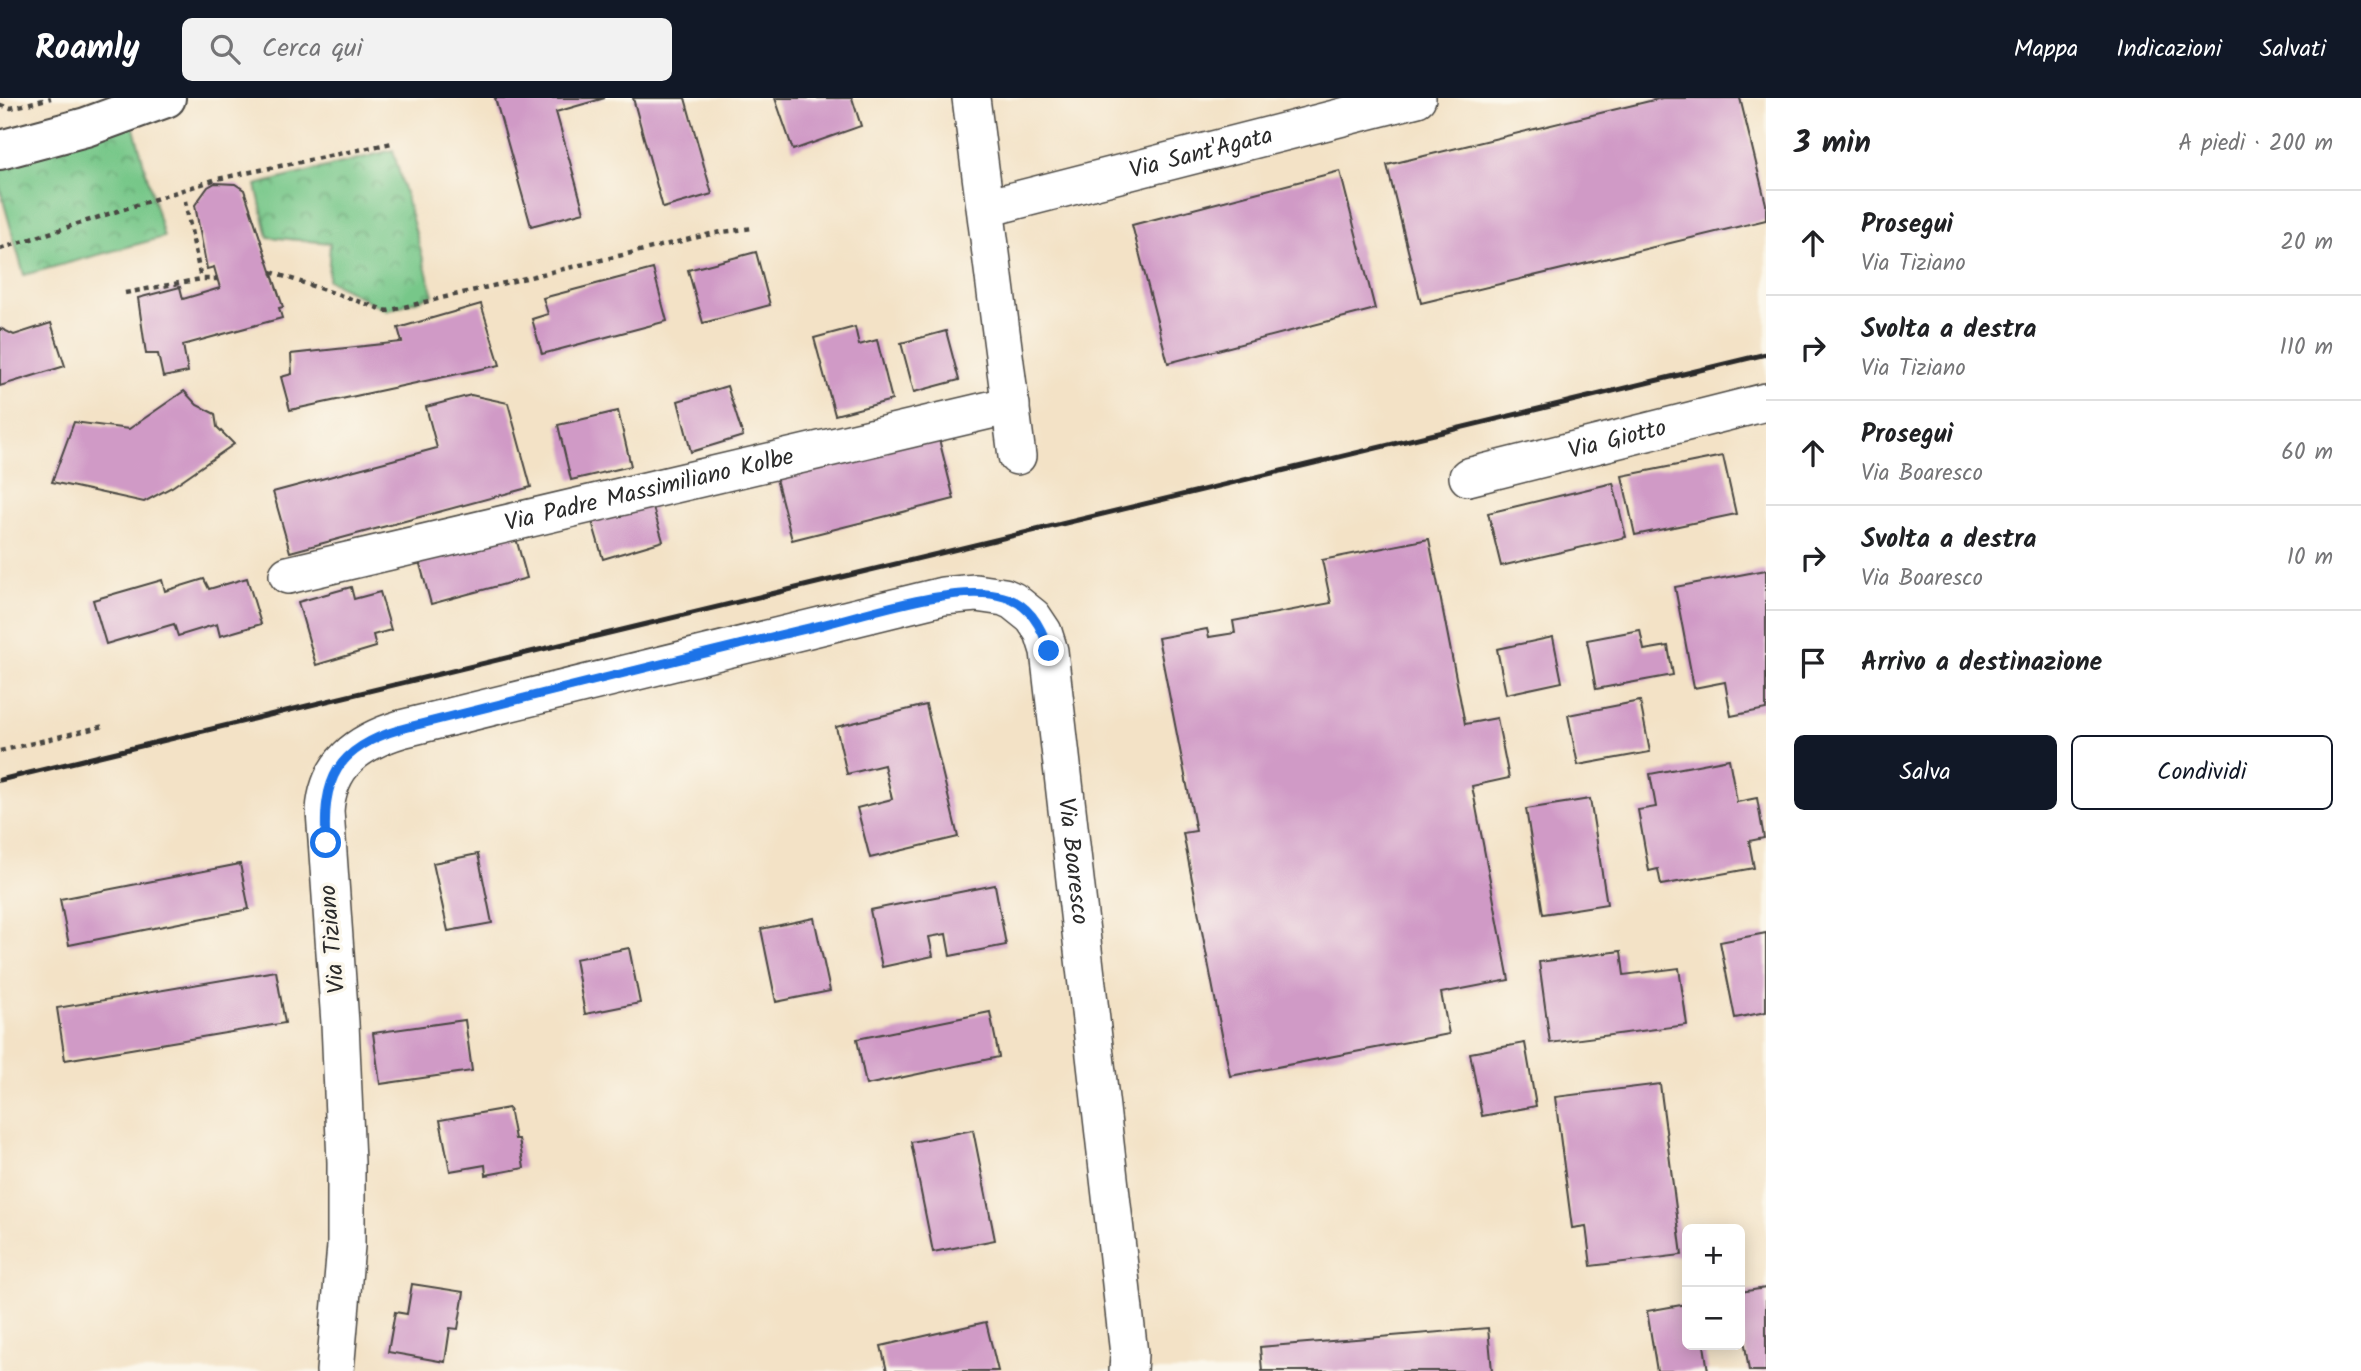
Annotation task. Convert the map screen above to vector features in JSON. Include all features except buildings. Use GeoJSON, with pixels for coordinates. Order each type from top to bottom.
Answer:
{"type":"FeatureCollection","features":[{"type":"Feature","properties":{"kind":"street"},"geometry":{"type":"LineString","coordinates":[[971,98],[1017,456]]}},
{"type":"Feature","properties":{"kind":"street","name":"Via Sant'Agata"},"geometry":{"type":"LineString","coordinates":[[986,208],[1417,98]]}},
{"type":"Feature","properties":{"kind":"street"},"geometry":{"type":"LineString","coordinates":[[0,127],[97,104],[164,99]]}},
{"type":"Feature","properties":{"kind":"street"},"geometry":{"type":"LineString","coordinates":[[0,150],[86,128],[164,99]]}},
{"type":"Feature","properties":{"kind":"street","name":"Via Giotto"},"geometry":{"type":"LineString","coordinates":[[1468,477],[1766,402]]}},
{"type":"Feature","properties":{"kind":"street","name":"Via Padre Massimiliano Kolbe"},"geometry":{"type":"LineString","coordinates":[[288,575],[1011,405]]}},
{"type":"Feature","properties":{"kind":"street","name":"Via Boaresco"},"geometry":{"type":"LineString","coordinates":[[782,634],[961,593],[988,594],[1013,601],[1033,617],[1043,632],[1053,673],[1065,802],[1129,1354],[1128,1371]]}},
{"type":"Feature","properties":{"kind":"street","name":"Via Tiziano"},"geometry":{"type":"LineString","coordinates":[[335,1371],[346,1246],[347,1184],[340,1023],[325,833],[327,794],[334,775],[352,753],[390,732],[782,634]]}},
{"type":"Feature","properties":{"kind":"path"},"geometry":{"type":"LineString","coordinates":[[0,105],[11,108],[51,98]]}},
{"type":"Feature","properties":{"kind":"path"},"geometry":{"type":"LineString","coordinates":[[0,249],[217,179],[392,143]]}},
{"type":"Feature","properties":{"kind":"path"},"geometry":{"type":"LineString","coordinates":[[185,201],[201,279]]}},
{"type":"Feature","properties":{"kind":"path"},"geometry":{"type":"LineString","coordinates":[[271,272],[387,311],[715,233],[754,228]]}},
{"type":"Feature","properties":{"kind":"path"},"geometry":{"type":"LineString","coordinates":[[125,293],[201,279],[218,279]]}},
{"type":"Feature","properties":{"kind":"path"},"geometry":{"type":"LineString","coordinates":[[0,751],[104,726]]}},
{"type":"Feature","properties":{"kind":"green space"},"geometry":{"type":"Polygon","coordinates":[[[132,121],[164,237],[24,275],[0,189],[0,157],[132,121]]]}},
{"type":"Feature","properties":{"kind":"green space"},"geometry":{"type":"Polygon","coordinates":[[[393,150],[433,295],[387,311],[328,280],[330,243],[268,237],[256,185],[393,150]]]}},
{"type":"Feature","properties":{"kind":"railway"},"geometry":{"type":"LineString","coordinates":[[0,780],[1766,354]]}},
{"type":"Feature","properties":{"kind":"route"},"geometry":{"type":"LineString","coordinates":[[326,843],[325,803],[334,775],[345,759],[360,747],[379,736],[401,729],[782,634],[961,593],[1004,597],[1021,605],[1039,625],[1049,651]]}}]}
